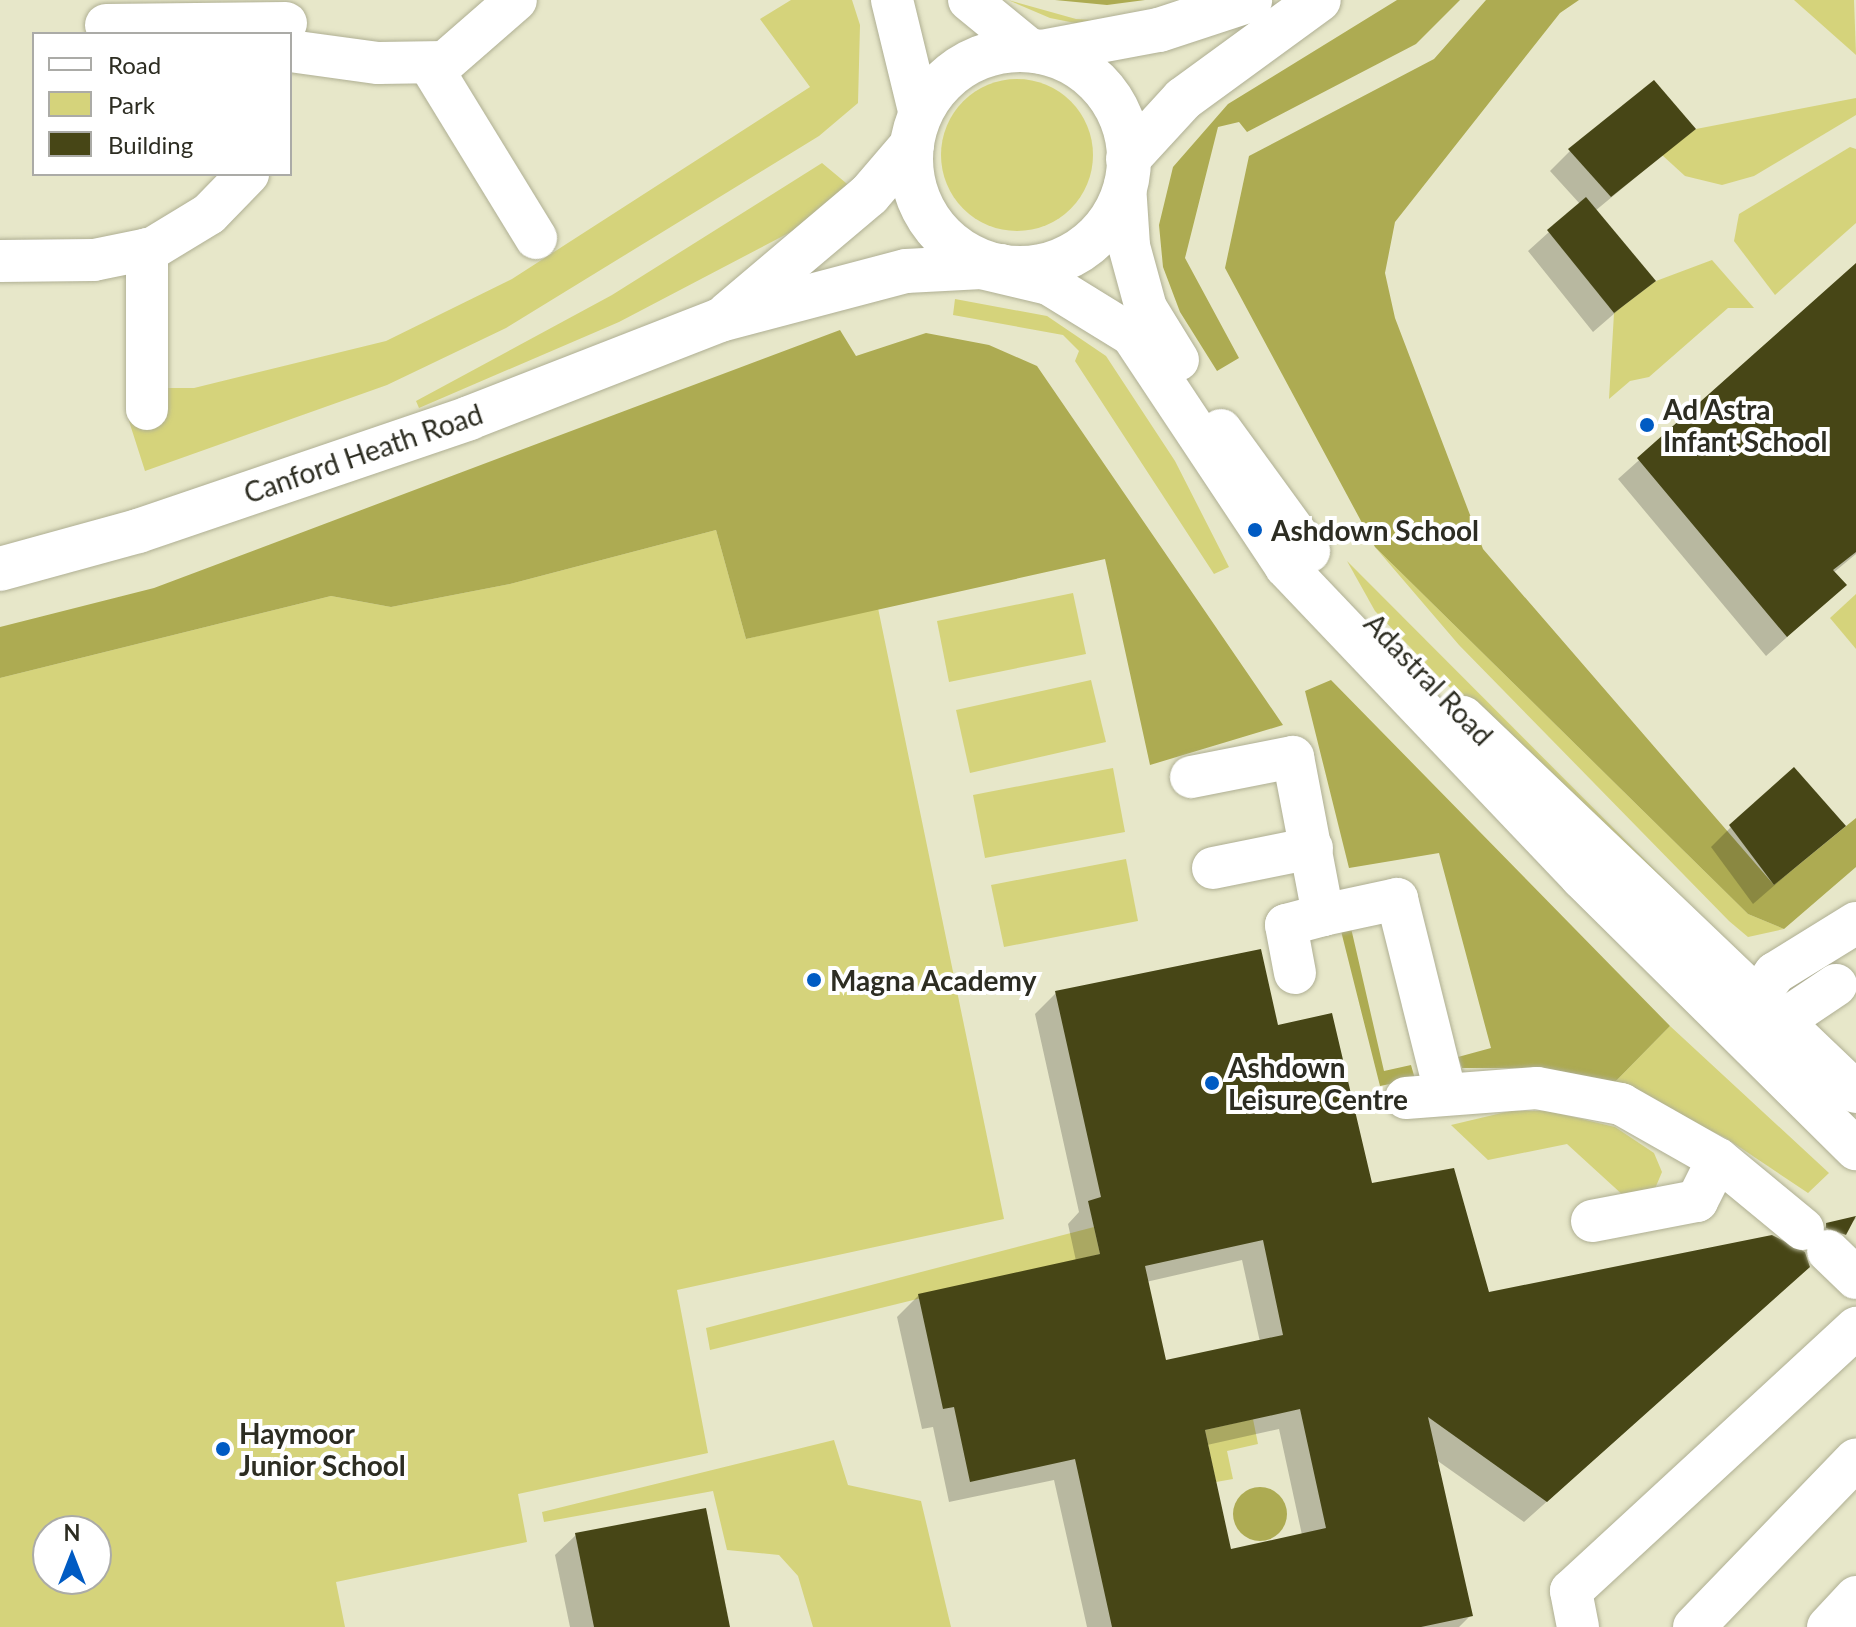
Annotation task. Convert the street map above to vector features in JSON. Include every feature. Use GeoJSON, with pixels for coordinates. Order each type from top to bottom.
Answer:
{"type":"FeatureCollection","features":[{"type":"Feature","properties":{"kind":"main road"},"geometry":{"type":"LineString","coordinates":[[1250,0],[1159,30],[964,65],[916,130],[915,186],[932,223],[963,251],[987,266],[1056,261],[1097,235],[1127,172],[1183,99],[1319,0]]}},
{"type":"Feature","properties":{"kind":"main road"},"geometry":{"type":"LineString","coordinates":[[1035,51],[1080,68],[1104,90],[1124,127],[1127,172]]}},
{"type":"Feature","properties":{"kind":"main road","name":"Canford Heath Road"},"geometry":{"type":"LineString","coordinates":[[720,320],[869,195],[916,130]]}},
{"type":"Feature","properties":{"kind":"main road","name":"Canford Heath Road"},"geometry":{"type":"LineString","coordinates":[[0,569],[138,531],[469,418],[720,320],[906,271],[987,266]]}},
{"type":"Feature","properties":{"kind":"street"},"geometry":{"type":"LineString","coordinates":[[106,25],[287,27],[430,65],[445,62],[516,0]]}},
{"type":"Feature","properties":{"kind":"street"},"geometry":{"type":"LineString","coordinates":[[892,0],[916,130]]}},
{"type":"Feature","properties":{"kind":"street"},"geometry":{"type":"LineString","coordinates":[[969,0],[1035,51]]}},
{"type":"Feature","properties":{"kind":"street"},"geometry":{"type":"LineString","coordinates":[[430,65],[536,238]]}},
{"type":"Feature","properties":{"kind":"street","name":"Adastral Road"},"geometry":{"type":"LineString","coordinates":[[1127,172],[1129,246],[1146,308],[1212,417],[1309,551],[1431,687],[1762,998],[1856,1092]]}},
{"type":"Feature","properties":{"kind":"street"},"geometry":{"type":"LineString","coordinates":[[0,261],[94,260],[147,249],[209,214],[246,176]]}},
{"type":"Feature","properties":{"kind":"street"},"geometry":{"type":"LineString","coordinates":[[147,249],[147,409]]}},
{"type":"Feature","properties":{"kind":"street"},"geometry":{"type":"LineString","coordinates":[[1056,261],[1100,290],[1286,567],[1714,1009],[1856,1149]]}},
{"type":"Feature","properties":{"kind":"street"},"geometry":{"type":"LineString","coordinates":[[987,266],[1049,284],[1132,335]]}},
{"type":"Feature","properties":{"kind":"street"},"geometry":{"type":"LineString","coordinates":[[1191,777],[1293,757],[1323,915]]}},
{"type":"Feature","properties":{"kind":"street"},"geometry":{"type":"LineString","coordinates":[[1213,868],[1312,848]]}},
{"type":"Feature","properties":{"kind":"street"},"geometry":{"type":"LineString","coordinates":[[1295,973],[1286,925],[1397,899],[1426,1094],[1587,1095],[1621,1104],[1718,1159],[1829,1253]]}},
{"type":"Feature","properties":{"kind":"street"},"geometry":{"type":"LineString","coordinates":[[1714,1009],[1741,1025],[1762,998],[1856,923]]}},
{"type":"Feature","properties":{"kind":"street"},"geometry":{"type":"LineString","coordinates":[[1762,998],[1846,969]]}},
{"type":"Feature","properties":{"kind":"street"},"geometry":{"type":"LineString","coordinates":[[1826,1063],[1820,1029],[1846,969]]}},
{"type":"Feature","properties":{"kind":"street"},"geometry":{"type":"LineString","coordinates":[[1762,998],[1856,1121]]}},
{"type":"Feature","properties":{"kind":"street"},"geometry":{"type":"LineString","coordinates":[[1592,1221],[1697,1201],[1718,1159]]}},
{"type":"Feature","properties":{"kind":"street"},"geometry":{"type":"LineString","coordinates":[[1578,1627],[1571,1591],[1856,1328]]}},
{"type":"Feature","properties":{"kind":"street"},"geometry":{"type":"LineString","coordinates":[[1694,1627],[1856,1459]]}},
{"type":"Feature","properties":{"kind":"street"},"geometry":{"type":"LineString","coordinates":[[1828,1627],[1856,1597]]}},
{"type":"Feature","properties":{"kind":"green space"},"geometry":{"type":"Polygon","coordinates":[[[791,0],[852,0],[860,25],[858,103],[819,136],[506,328],[387,385],[145,471],[129,421],[160,421],[160,388],[194,388],[386,341],[512,279],[810,87],[760,19],[791,0]]]}},
{"type":"Feature","properties":{"kind":"green space"},"geometry":{"type":"Polygon","coordinates":[[[1008,0],[1076,19],[1107,21],[1075,23],[1050,18],[1008,0]]]}},
{"type":"Feature","properties":{"kind":"green space"},"geometry":{"type":"Polygon","coordinates":[[[1794,0],[1854,0],[1856,55],[1794,0]]]}},
{"type":"Feature","properties":{"kind":"green space"},"geometry":{"type":"Polygon","coordinates":[[[1017,79],[1046,84],[1071,101],[1088,126],[1093,155],[1088,184],[1071,209],[1046,226],[1017,231],[988,226],[963,209],[946,184],[941,155],[946,126],[963,101],[988,84],[1017,79]]]}},
{"type":"Feature","properties":{"kind":"green space"},"geometry":{"type":"Polygon","coordinates":[[[1856,98],[1856,115],[1754,176],[1722,185],[1685,176],[1662,155],[1696,129],[1856,98]]]}},
{"type":"Feature","properties":{"kind":"green space"},"geometry":{"type":"Polygon","coordinates":[[[1850,147],[1856,149],[1856,223],[1775,295],[1734,241],[1739,214],[1850,147]]]}},
{"type":"Feature","properties":{"kind":"green space"},"geometry":{"type":"Polygon","coordinates":[[[822,163],[852,188],[825,214],[619,322],[419,408],[416,401],[612,295],[822,163]]]}},
{"type":"Feature","properties":{"kind":"green space"},"geometry":{"type":"Polygon","coordinates":[[[1712,260],[1754,308],[1728,308],[1649,377],[1630,381],[1609,399],[1614,313],[1656,281],[1712,260]]]}},
{"type":"Feature","properties":{"kind":"green space"},"geometry":{"type":"Polygon","coordinates":[[[955,299],[1047,316],[1106,356],[1175,461],[1229,567],[1214,574],[1075,361],[1079,351],[1063,335],[953,315],[955,299]]]}},
{"type":"Feature","properties":{"kind":"green space"},"geometry":{"type":"Polygon","coordinates":[[[716,530],[746,639],[878,608],[1004,1219],[677,1290],[708,1453],[518,1494],[527,1542],[336,1582],[345,1627],[0,1627],[0,678],[331,596],[391,607],[510,584],[716,530]]]}},
{"type":"Feature","properties":{"kind":"green space"},"geometry":{"type":"Polygon","coordinates":[[[1375,547],[1748,914],[1784,929],[1748,937],[1729,921],[1459,645],[1375,547]]]}},
{"type":"Feature","properties":{"kind":"green space"},"geometry":{"type":"Polygon","coordinates":[[[1347,561],[1698,913],[1692,919],[1438,676],[1375,611],[1347,561]]]}},
{"type":"Feature","properties":{"kind":"green space"},"geometry":{"type":"Polygon","coordinates":[[[1073,593],[1086,654],[949,682],[937,621],[1073,593]]]}},
{"type":"Feature","properties":{"kind":"green space"},"geometry":{"type":"Polygon","coordinates":[[[1856,594],[1856,649],[1830,618],[1856,594]]]}},
{"type":"Feature","properties":{"kind":"green space"},"geometry":{"type":"Polygon","coordinates":[[[1091,680],[1106,742],[970,773],[956,710],[1091,680]]]}},
{"type":"Feature","properties":{"kind":"green space"},"geometry":{"type":"Polygon","coordinates":[[[1113,768],[1125,832],[985,858],[973,795],[1113,768]]]}},
{"type":"Feature","properties":{"kind":"green space"},"geometry":{"type":"Polygon","coordinates":[[[1126,859],[1138,921],[1004,947],[991,885],[1126,859]]]}},
{"type":"Feature","properties":{"kind":"green space"},"geometry":{"type":"Polygon","coordinates":[[[1670,1026],[1829,1173],[1808,1193],[1726,1138],[1613,1084],[1670,1026]]]}},
{"type":"Feature","properties":{"kind":"green space"},"geometry":{"type":"Polygon","coordinates":[[[1510,1111],[1548,1111],[1615,1127],[1654,1153],[1662,1172],[1654,1191],[1625,1197],[1567,1144],[1488,1160],[1451,1125],[1510,1111]]]}},
{"type":"Feature","properties":{"kind":"green space"},"geometry":{"type":"Polygon","coordinates":[[[1094,1227],[1100,1254],[710,1350],[706,1328],[1094,1227]]]}},
{"type":"Feature","properties":{"kind":"green space"},"geometry":{"type":"Polygon","coordinates":[[[1253,1419],[1258,1444],[1227,1451],[1233,1479],[1216,1482],[1205,1430],[1253,1419]]]}},
{"type":"Feature","properties":{"kind":"green space"},"geometry":{"type":"Polygon","coordinates":[[[834,1440],[848,1485],[921,1501],[951,1627],[813,1627],[798,1576],[779,1555],[727,1550],[713,1491],[544,1522],[542,1512],[834,1440]]]}},
{"type":"Feature","properties":{"kind":"shaded area"},"geometry":{"type":"Polygon","coordinates":[[[1055,0],[1145,0],[1107,5],[1055,0]]]}},
{"type":"Feature","properties":{"kind":"shaded area"},"geometry":{"type":"Polygon","coordinates":[[[1397,0],[1460,0],[1416,44],[1247,132],[1239,122],[1218,127],[1185,258],[1239,358],[1217,371],[1180,312],[1163,267],[1159,225],[1173,167],[1228,104],[1397,0]]]}},
{"type":"Feature","properties":{"kind":"shaded area"},"geometry":{"type":"Polygon","coordinates":[[[1486,0],[1579,0],[1560,13],[1395,222],[1385,273],[1395,318],[1483,549],[1774,885],[1856,818],[1856,867],[1784,929],[1748,914],[1375,547],[1225,268],[1249,156],[1434,59],[1486,0]]]}},
{"type":"Feature","properties":{"kind":"shaded area"},"geometry":{"type":"Polygon","coordinates":[[[840,330],[856,356],[926,333],[989,345],[1037,366],[1283,725],[1150,765],[1105,559],[746,639],[716,530],[510,584],[391,607],[331,596],[0,678],[0,627],[154,588],[840,330]]]}},
{"type":"Feature","properties":{"kind":"shaded area"},"geometry":{"type":"Polygon","coordinates":[[[1331,680],[1670,1026],[1613,1084],[1529,1068],[1462,1068],[1458,1057],[1491,1048],[1439,853],[1349,868],[1305,691],[1331,680]]]}},
{"type":"Feature","properties":{"kind":"shaded area"},"geometry":{"type":"Polygon","coordinates":[[[1351,928],[1384,1071],[1411,1065],[1415,1079],[1380,1086],[1341,931],[1351,928]]]}},
{"type":"Feature","properties":{"kind":"shaded area"},"geometry":{"type":"Polygon","coordinates":[[[1260,1487],[1279,1495],[1287,1514],[1279,1533],[1260,1541],[1241,1533],[1233,1514],[1241,1495],[1260,1487]]]}},
{"type":"Feature","properties":{"kind":"building"},"geometry":{"type":"Polygon","coordinates":[[[1654,80],[1696,129],[1611,197],[1568,149],[1654,80]]]}},
{"type":"Feature","properties":{"kind":"building"},"geometry":{"type":"Polygon","coordinates":[[[1586,197],[1656,281],[1614,313],[1547,230],[1586,197]]]}},
{"type":"Feature","properties":{"kind":"building"},"geometry":{"type":"Polygon","coordinates":[[[1856,263],[1856,552],[1833,570],[1847,585],[1787,637],[1637,458],[1856,263]]]}},
{"type":"Feature","properties":{"kind":"building"},"geometry":{"type":"Polygon","coordinates":[[[1794,767],[1846,826],[1774,885],[1729,825],[1794,767]]]}},
{"type":"Feature","properties":{"kind":"building"},"geometry":{"type":"Polygon","coordinates":[[[1261,949],[1278,1025],[1332,1013],[1372,1183],[1454,1168],[1489,1292],[1772,1235],[1805,1252],[1810,1267],[1547,1502],[1428,1417],[1473,1616],[1421,1627],[1112,1627],[1075,1459],[970,1482],[954,1407],[943,1409],[918,1294],[1100,1254],[1088,1201],[1101,1197],[1055,991],[1261,949]],[[1263,1240],[1145,1266],[1166,1360],[1283,1335],[1263,1240]],[[1300,1409],[1205,1430],[1231,1549],[1326,1528],[1300,1409]]]}},
{"type":"Feature","properties":{"kind":"building"},"geometry":{"type":"Polygon","coordinates":[[[1856,1216],[1846,1235],[1826,1228],[1826,1223],[1856,1216]]]}},
{"type":"Feature","properties":{"kind":"building"},"geometry":{"type":"Polygon","coordinates":[[[706,1508],[730,1627],[594,1627],[575,1533],[706,1508]]]}},
{"type":"Feature","properties":{"kind":"place","name":"Ad Astra Infant School"},"geometry":{"type":"Point","coordinates":[1647,425]}},
{"type":"Feature","properties":{"kind":"place","name":"Ashdown School"},"geometry":{"type":"Point","coordinates":[1255,530]}},
{"type":"Feature","properties":{"kind":"place","name":"Magna Academy"},"geometry":{"type":"Point","coordinates":[814,980]}},
{"type":"Feature","properties":{"kind":"place","name":"Ashdown Leisure Centre"},"geometry":{"type":"Point","coordinates":[1212,1083]}},
{"type":"Feature","properties":{"kind":"place","name":"Haymoor Junior School"},"geometry":{"type":"Point","coordinates":[223,1449]}}]}
